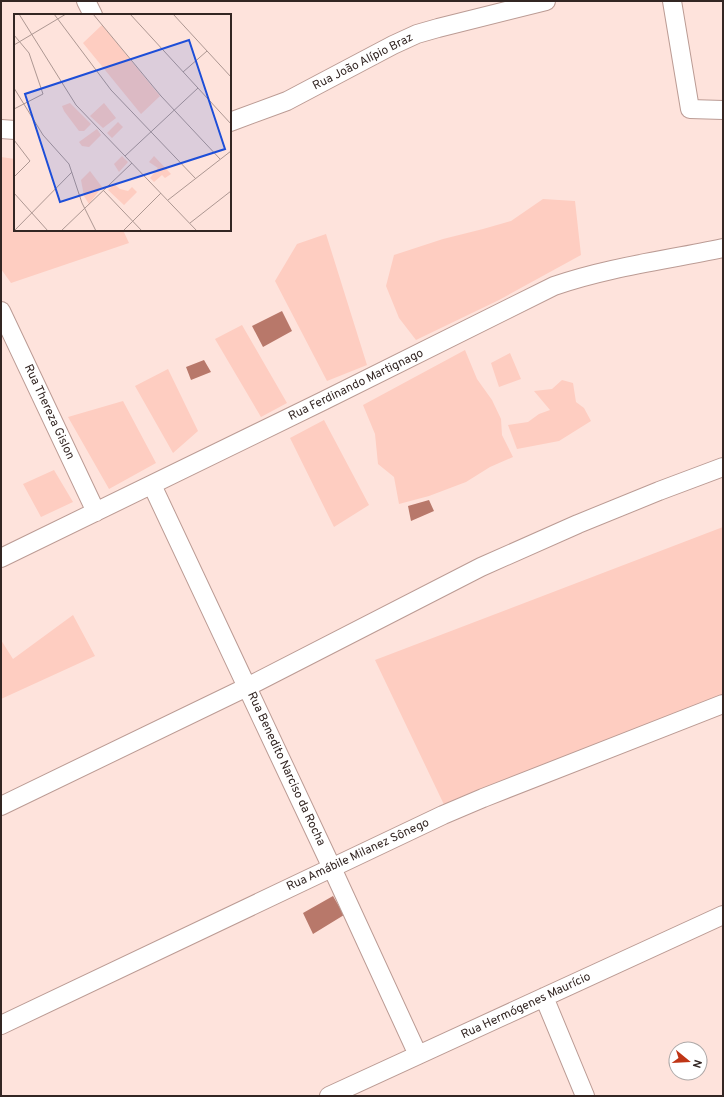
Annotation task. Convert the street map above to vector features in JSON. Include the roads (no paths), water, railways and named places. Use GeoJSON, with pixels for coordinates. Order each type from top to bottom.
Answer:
{"type":"FeatureCollection","features":[{"type":"Feature","properties":{"kind":"street"},"geometry":{"type":"LineString","coordinates":[[86,1],[92,14]]}},
{"type":"Feature","properties":{"kind":"street","name":"Rua João Alípio Braz"},"geometry":{"type":"LineString","coordinates":[[231,122],[287,101],[392,45],[417,34],[546,1]]}},
{"type":"Feature","properties":{"kind":"street"},"geometry":{"type":"LineString","coordinates":[[672,1],[690,109],[723,110]]}},
{"type":"Feature","properties":{"kind":"street"},"geometry":{"type":"LineString","coordinates":[[1,129],[14,130]]}},
{"type":"Feature","properties":{"kind":"street","name":"Rua Ferdinando Martignago"},"geometry":{"type":"LineString","coordinates":[[1,558],[554,286],[578,278],[615,269],[723,248]]}},
{"type":"Feature","properties":{"kind":"street","name":"Rua Thereza Gislon"},"geometry":{"type":"LineString","coordinates":[[1,311],[96,512]]}},
{"type":"Feature","properties":{"kind":"street"},"geometry":{"type":"LineString","coordinates":[[1,806],[247,687],[481,567],[578,524],[723,467]]}},
{"type":"Feature","properties":{"kind":"street","name":"Rua Benedito Narciso da Rocha"},"geometry":{"type":"LineString","coordinates":[[152,485],[418,1055]]}},
{"type":"Feature","properties":{"kind":"street","name":"Rua Amábile Milanez Sônego"},"geometry":{"type":"LineString","coordinates":[[1,1025],[443,815],[723,704]]}},
{"type":"Feature","properties":{"kind":"street","name":"Rua Hermógenes Maurício"},"geometry":{"type":"LineString","coordinates":[[329,1096],[723,915]]}},
{"type":"Feature","properties":{"kind":"street"},"geometry":{"type":"LineString","coordinates":[[544,997],[585,1096]]}}]}
